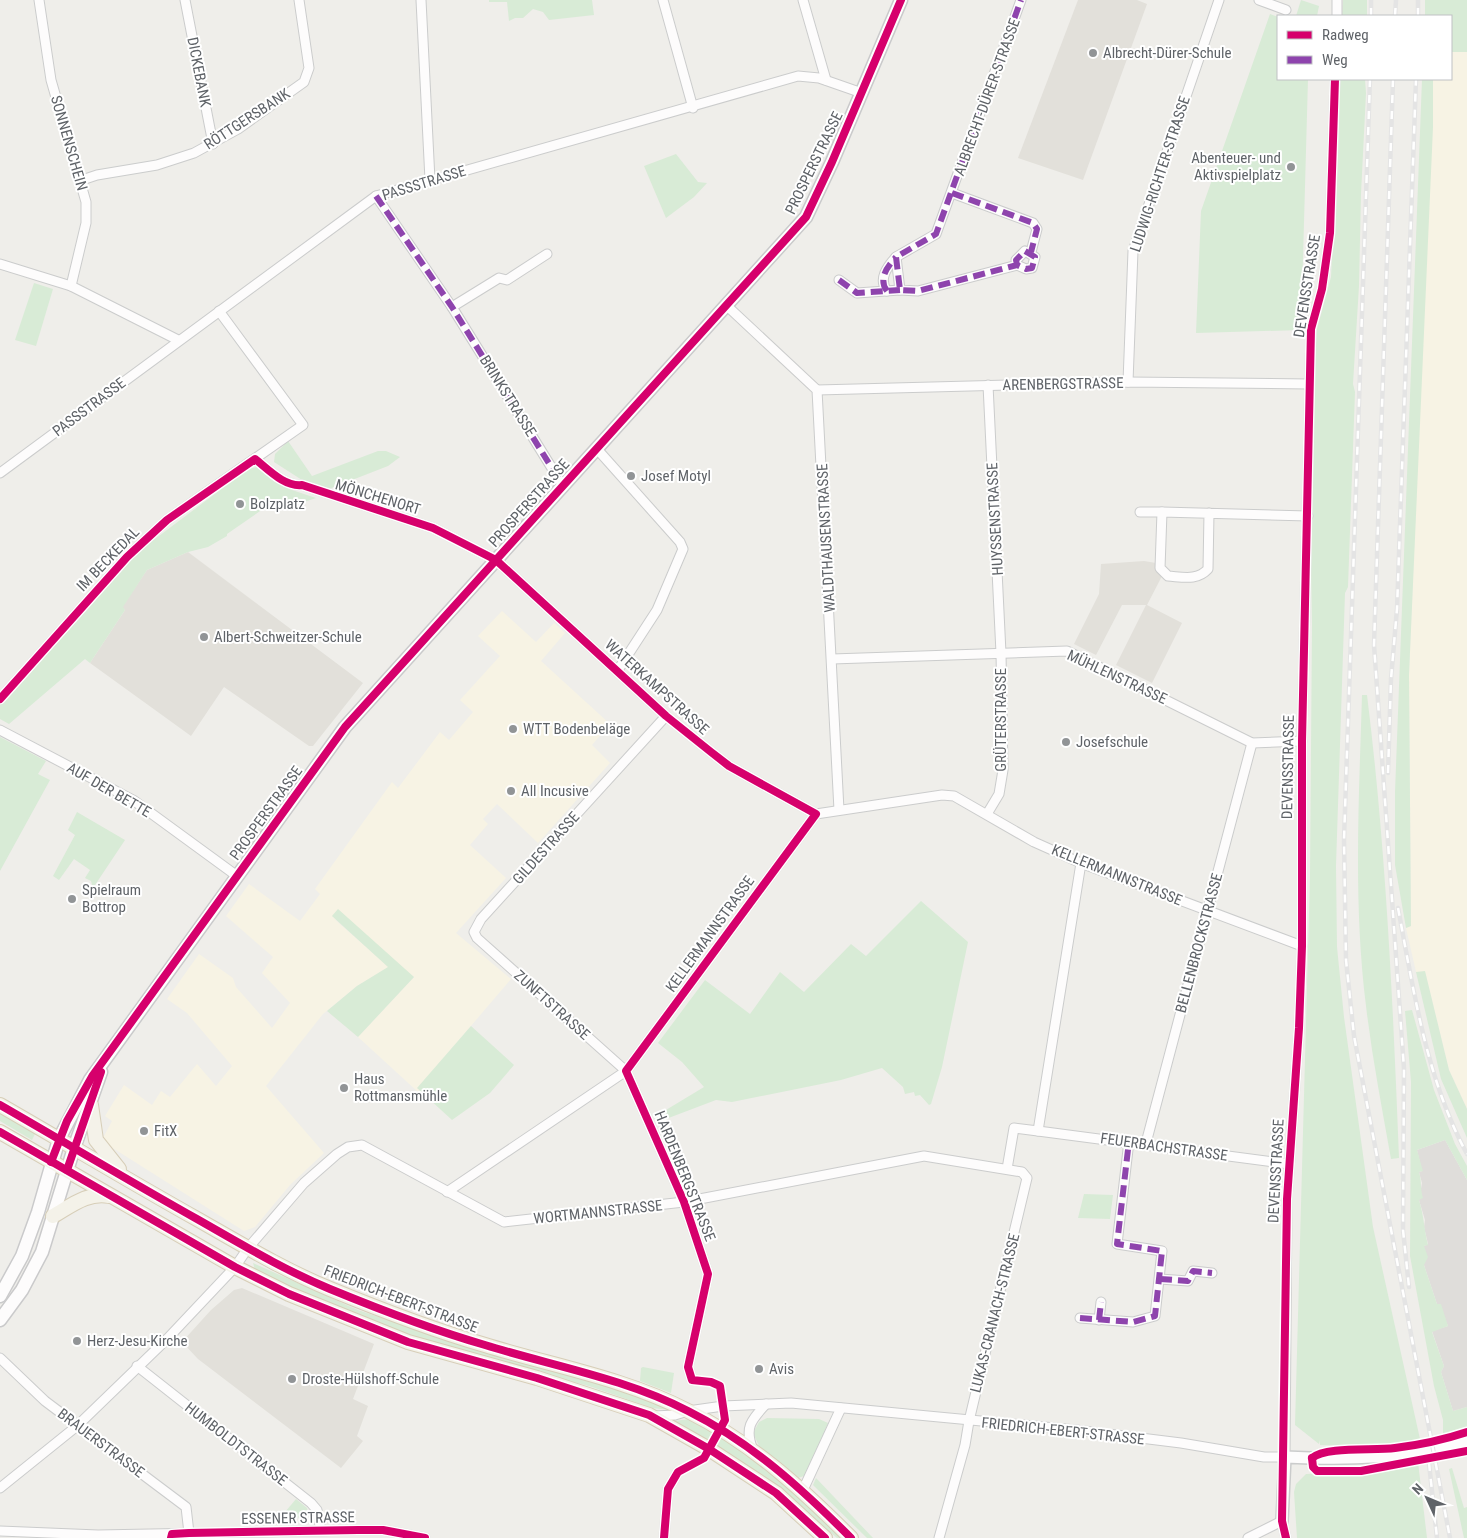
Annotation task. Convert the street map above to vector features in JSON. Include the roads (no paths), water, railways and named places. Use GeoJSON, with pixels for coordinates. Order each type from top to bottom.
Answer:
{"type":"FeatureCollection","features":[{"type":"Feature","properties":{"kind":"main road","name":"PROSPERSTRASSE"},"geometry":{"type":"LineString","coordinates":[[0,1296],[22,1256],[38,1212],[59,1139],[90,1080],[346,727],[806,217],[862,93],[900,0]]}},
{"type":"Feature","properties":{"kind":"main road","name":"PROSPERSTRASSE"},"geometry":{"type":"LineString","coordinates":[[0,1320],[22,1290],[42,1252],[74,1148],[107,1056]]}},
{"type":"Feature","properties":{"kind":"main road","name":"FRIEDRICH-EBERT-STRASSE"},"geometry":{"type":"LineString","coordinates":[[0,1105],[248,1248],[327,1288],[386,1312],[484,1345],[612,1380],[656,1396],[688,1411]]}},
{"type":"Feature","properties":{"kind":"main road"},"geometry":{"type":"LineString","coordinates":[[91,1105],[96,1140],[106,1155],[128,1179]]}},
{"type":"Feature","properties":{"kind":"main road","name":"FRIEDRICH-EBERT-STRASSE"},"geometry":{"type":"LineString","coordinates":[[0,1132],[235,1267],[289,1294],[408,1342],[537,1378],[648,1415],[699,1443],[776,1493],[825,1538]]}},
{"type":"Feature","properties":{"kind":"main road"},"geometry":{"type":"LineString","coordinates":[[53,1216],[85,1198],[98,1194],[112,1196]]}},
{"type":"Feature","properties":{"kind":"main road"},"geometry":{"type":"LineString","coordinates":[[688,1411],[754,1450],[803,1490],[851,1538]]}},
{"type":"Feature","properties":{"kind":"street","name":"SONNENSCHEIN"},"geometry":{"type":"LineString","coordinates":[[39,0],[51,80],[86,202],[86,223],[71,286]]}},
{"type":"Feature","properties":{"kind":"street","name":"DICKEBANK"},"geometry":{"type":"LineString","coordinates":[[185,0],[213,144]]}},
{"type":"Feature","properties":{"kind":"street","name":"RÖTTGERSBANK"},"geometry":{"type":"LineString","coordinates":[[79,181],[97,175],[157,165],[213,144],[238,129],[304,82],[309,68],[299,0]]}},
{"type":"Feature","properties":{"kind":"street"},"geometry":{"type":"LineString","coordinates":[[421,0],[430,180]]}},
{"type":"Feature","properties":{"kind":"street"},"geometry":{"type":"LineString","coordinates":[[663,0],[693,108]]}},
{"type":"Feature","properties":{"kind":"street"},"geometry":{"type":"LineString","coordinates":[[803,0],[826,80]]}},
{"type":"Feature","properties":{"kind":"street","name":"ALBRECHT-DÜRER-STRASSE"},"geometry":{"type":"LineString","coordinates":[[887,291],[883,286],[883,278],[896,257],[936,234],[1021,0]]}},
{"type":"Feature","properties":{"kind":"street","name":"LUDWIG-RICHTER-STRASSE"},"geometry":{"type":"LineString","coordinates":[[1128,382],[1133,251],[1219,0]]}},
{"type":"Feature","properties":{"kind":"street"},"geometry":{"type":"LineString","coordinates":[[1259,0],[1286,10]]}},
{"type":"Feature","properties":{"kind":"street"},"geometry":{"type":"LineString","coordinates":[[1337,0],[1337,15]]}},
{"type":"Feature","properties":{"kind":"street","name":"PASSSTRASSE"},"geometry":{"type":"LineString","coordinates":[[0,473],[178,340],[376,196],[693,108],[798,76],[826,80],[862,93]]}},
{"type":"Feature","properties":{"kind":"street","name":"DEVENSSTRASSE"},"geometry":{"type":"LineString","coordinates":[[1285,1457],[1289,1164],[1299,1028],[1302,946],[1302,741],[1308,516],[1309,384],[1311,329],[1322,289],[1330,233],[1335,80]]}},
{"type":"Feature","properties":{"kind":"street","name":"ALBRECHT-DÜRER-STRASSE"},"geometry":{"type":"LineString","coordinates":[[838,280],[857,293],[900,290],[918,291],[1017,266],[1026,269],[1032,268],[1035,256],[1031,252],[1037,229],[1033,223],[952,193]]}},
{"type":"Feature","properties":{"kind":"street","name":"BRINKSTRASSE"},"geometry":{"type":"LineString","coordinates":[[376,196],[452,307],[563,486]]}},
{"type":"Feature","properties":{"kind":"street"},"geometry":{"type":"LineString","coordinates":[[1017,266],[1016,260],[1020,254],[1025,251],[1031,252]]}},
{"type":"Feature","properties":{"kind":"street"},"geometry":{"type":"LineString","coordinates":[[452,307],[499,278],[507,280],[547,254]]}},
{"type":"Feature","properties":{"kind":"street"},"geometry":{"type":"LineString","coordinates":[[896,257],[900,290]]}},
{"type":"Feature","properties":{"kind":"street"},"geometry":{"type":"LineString","coordinates":[[0,264],[71,286],[178,340]]}},
{"type":"Feature","properties":{"kind":"street"},"geometry":{"type":"LineString","coordinates":[[726,306],[817,390]]}},
{"type":"Feature","properties":{"kind":"street","name":"IM BECKEDAL"},"geometry":{"type":"LineString","coordinates":[[0,699],[126,556],[167,520],[255,460],[303,424],[220,311]]}},
{"type":"Feature","properties":{"kind":"street","name":"ARENBERGSTRASSE"},"geometry":{"type":"LineString","coordinates":[[817,390],[1128,382],[1309,384]]}},
{"type":"Feature","properties":{"kind":"street","name":"HUYSSENSTRASSE"},"geometry":{"type":"LineString","coordinates":[[988,385],[1001,653]]}},
{"type":"Feature","properties":{"kind":"street","name":"WALDTHAUSENSTRASSE"},"geometry":{"type":"LineString","coordinates":[[817,390],[839,810]]}},
{"type":"Feature","properties":{"kind":"street"},"geometry":{"type":"LineString","coordinates":[[597,449],[680,542],[683,549],[657,610],[618,670]]}},
{"type":"Feature","properties":{"kind":"street","name":"MÖNCHENORT"},"geometry":{"type":"LineString","coordinates":[[255,460],[280,479],[294,486],[302,486],[433,528],[496,560]]}},
{"type":"Feature","properties":{"kind":"street"},"geometry":{"type":"LineString","coordinates":[[1140,512],[1308,516]]}},
{"type":"Feature","properties":{"kind":"street"},"geometry":{"type":"LineString","coordinates":[[1162,512],[1160,568],[1168,576],[1194,577],[1202,575],[1208,568],[1209,513]]}},
{"type":"Feature","properties":{"kind":"street","name":"WATERKAMPSTRASSE"},"geometry":{"type":"LineString","coordinates":[[496,560],[666,716],[729,766],[816,814]]}},
{"type":"Feature","properties":{"kind":"street","name":"MÜHLENSTRASSE"},"geometry":{"type":"LineString","coordinates":[[832,659],[1066,651],[1252,743],[1302,741]]}},
{"type":"Feature","properties":{"kind":"street","name":"GRÜTERSTRASSE"},"geometry":{"type":"LineString","coordinates":[[987,814],[998,794],[1003,770],[1001,653]]}},
{"type":"Feature","properties":{"kind":"street","name":"GILDESTRASSE"},"geometry":{"type":"LineString","coordinates":[[478,938],[474,932],[476,926],[666,716]]}},
{"type":"Feature","properties":{"kind":"street","name":"AUF DER BETTE"},"geometry":{"type":"LineString","coordinates":[[0,730],[133,800],[237,876]]}},
{"type":"Feature","properties":{"kind":"street","name":"BELLENBROCKSTRASSE"},"geometry":{"type":"LineString","coordinates":[[1146,1143],[1252,743]]}},
{"type":"Feature","properties":{"kind":"street","name":"KELLERMANNSTRASSE"},"geometry":{"type":"LineString","coordinates":[[447,1192],[626,1071],[816,814],[948,795],[987,814],[1034,842],[1081,863],[1302,946]]}},
{"type":"Feature","properties":{"kind":"street"},"geometry":{"type":"LineString","coordinates":[[1007,1169],[1014,1128],[1038,1131],[1081,863]]}},
{"type":"Feature","properties":{"kind":"street","name":"ZUNFTSTRASSE"},"geometry":{"type":"LineString","coordinates":[[478,938],[626,1071]]}},
{"type":"Feature","properties":{"kind":"street","name":"HARDENBERGSTRASSE"},"geometry":{"type":"LineString","coordinates":[[626,1071],[684,1202],[708,1274],[688,1367],[692,1380]]}},
{"type":"Feature","properties":{"kind":"street","name":"FEUERBACHSTRASSE"},"geometry":{"type":"LineString","coordinates":[[1038,1131],[1146,1143],[1289,1164]]}},
{"type":"Feature","properties":{"kind":"street"},"geometry":{"type":"LineString","coordinates":[[1080,1318],[1133,1322],[1154,1316],[1162,1251],[1117,1244],[1129,1142]]}},
{"type":"Feature","properties":{"kind":"street","name":"WORTMANNSTRASSE"},"geometry":{"type":"LineString","coordinates":[[248,1248],[304,1182],[337,1154],[348,1147],[362,1145],[504,1222],[684,1202],[924,1156],[1007,1169],[1022,1172],[1026,1175]]}},
{"type":"Feature","properties":{"kind":"street","name":"LUKAS-CRANACH-STRASSE"},"geometry":{"type":"LineString","coordinates":[[939,1538],[965,1445],[969,1421],[1025,1192],[1026,1175]]}},
{"type":"Feature","properties":{"kind":"street"},"geometry":{"type":"LineString","coordinates":[[0,1488],[76,1426],[168,1338],[235,1267],[248,1248]]}},
{"type":"Feature","properties":{"kind":"street"},"geometry":{"type":"LineString","coordinates":[[1160,1278],[1188,1281],[1193,1271],[1212,1273]]}},
{"type":"Feature","properties":{"kind":"street"},"geometry":{"type":"LineString","coordinates":[[1099,1320],[1101,1302]]}},
{"type":"Feature","properties":{"kind":"street","name":"BRAUERSTRASSE"},"geometry":{"type":"LineString","coordinates":[[0,1358],[76,1426],[186,1507],[189,1533]]}},
{"type":"Feature","properties":{"kind":"street","name":"HUMBOLDTSTRASSE"},"geometry":{"type":"LineString","coordinates":[[137,1366],[311,1503],[317,1510],[321,1530]]}},
{"type":"Feature","properties":{"kind":"street"},"geometry":{"type":"LineString","coordinates":[[754,1450],[748,1437],[750,1424],[766,1404]]}},
{"type":"Feature","properties":{"kind":"street","name":"FRIEDRICH-EBERT-STRASSE"},"geometry":{"type":"LineString","coordinates":[[648,1415],[675,1415],[688,1411],[766,1404],[841,1408],[1076,1430],[1181,1443],[1264,1457],[1285,1457]]}},
{"type":"Feature","properties":{"kind":"street"},"geometry":{"type":"LineString","coordinates":[[803,1490],[841,1408]]}},
{"type":"Feature","properties":{"kind":"street"},"geometry":{"type":"LineString","coordinates":[[1286,1538],[1282,1521],[1285,1457],[1372,1458],[1408,1455],[1467,1441]]}},
{"type":"Feature","properties":{"kind":"street"},"geometry":{"type":"LineString","coordinates":[[664,1538],[668,1489],[678,1472]]}},
{"type":"Feature","properties":{"kind":"street"},"geometry":{"type":"LineString","coordinates":[[1248,1538],[1282,1521]]}},
{"type":"Feature","properties":{"kind":"street","name":"ESSENER STRASSE"},"geometry":{"type":"LineString","coordinates":[[0,1531],[171,1536],[189,1533],[383,1530],[425,1538]]}},
{"type":"Feature","properties":{"kind":"railway"},"geometry":{"type":"LineString","coordinates":[[1371,0],[1371,15]]}},
{"type":"Feature","properties":{"kind":"railway"},"geometry":{"type":"LineString","coordinates":[[1395,15],[1396,0]]}},
{"type":"Feature","properties":{"kind":"railway"},"geometry":{"type":"LineString","coordinates":[[1418,0],[1418,15]]}},
{"type":"Feature","properties":{"kind":"railway"},"geometry":{"type":"LineString","coordinates":[[1370,80],[1344,840],[1346,960],[1354,1036],[1450,1538]]}},
{"type":"Feature","properties":{"kind":"railway"},"geometry":{"type":"LineString","coordinates":[[1393,80],[1374,645],[1404,1069],[1403,1230],[1409,1287]]}},
{"type":"Feature","properties":{"kind":"railway"},"geometry":{"type":"LineString","coordinates":[[1388,773],[1391,679],[1397,609],[1416,80]]}},
{"type":"Feature","properties":{"kind":"railway"},"geometry":{"type":"LineString","coordinates":[[1398,908],[1416,1003],[1431,1065],[1453,1125],[1467,1154]]}},
{"type":"Feature","properties":{"kind":"railway"},"geometry":{"type":"LineString","coordinates":[[1429,1463],[1437,1538]]}},
{"type":"Feature","properties":{"kind":"place","name":"Albrecht-Dürer-Schule"},"geometry":{"type":"Point","coordinates":[1093,53]}},
{"type":"Feature","properties":{"kind":"place","name":"Abenteuer- und Aktivspielplatz"},"geometry":{"type":"Point","coordinates":[1291,167]}},
{"type":"Feature","properties":{"kind":"place","name":"Josef Motyl"},"geometry":{"type":"Point","coordinates":[631,476]}},
{"type":"Feature","properties":{"kind":"place","name":"Bolzplatz"},"geometry":{"type":"Point","coordinates":[240,504]}},
{"type":"Feature","properties":{"kind":"place","name":"Albert-Schweitzer-Schule"},"geometry":{"type":"Point","coordinates":[204,637]}},
{"type":"Feature","properties":{"kind":"place","name":"WTT Bodenbeläge"},"geometry":{"type":"Point","coordinates":[513,729]}},
{"type":"Feature","properties":{"kind":"place","name":"Josefschule"},"geometry":{"type":"Point","coordinates":[1066,742]}},
{"type":"Feature","properties":{"kind":"place","name":"All Incusive"},"geometry":{"type":"Point","coordinates":[511,791]}},
{"type":"Feature","properties":{"kind":"place","name":"Spielraum Bottrop"},"geometry":{"type":"Point","coordinates":[72,899]}},
{"type":"Feature","properties":{"kind":"place","name":"Haus Rottmansmühle"},"geometry":{"type":"Point","coordinates":[344,1088]}},
{"type":"Feature","properties":{"kind":"place","name":"FitX"},"geometry":{"type":"Point","coordinates":[144,1131]}},
{"type":"Feature","properties":{"kind":"place","name":"Herz-Jesu-Kirche"},"geometry":{"type":"Point","coordinates":[77,1341]}},
{"type":"Feature","properties":{"kind":"place","name":"Avis"},"geometry":{"type":"Point","coordinates":[759,1369]}},
{"type":"Feature","properties":{"kind":"place","name":"Droste-Hülshoff-Schule"},"geometry":{"type":"Point","coordinates":[292,1379]}}]}
